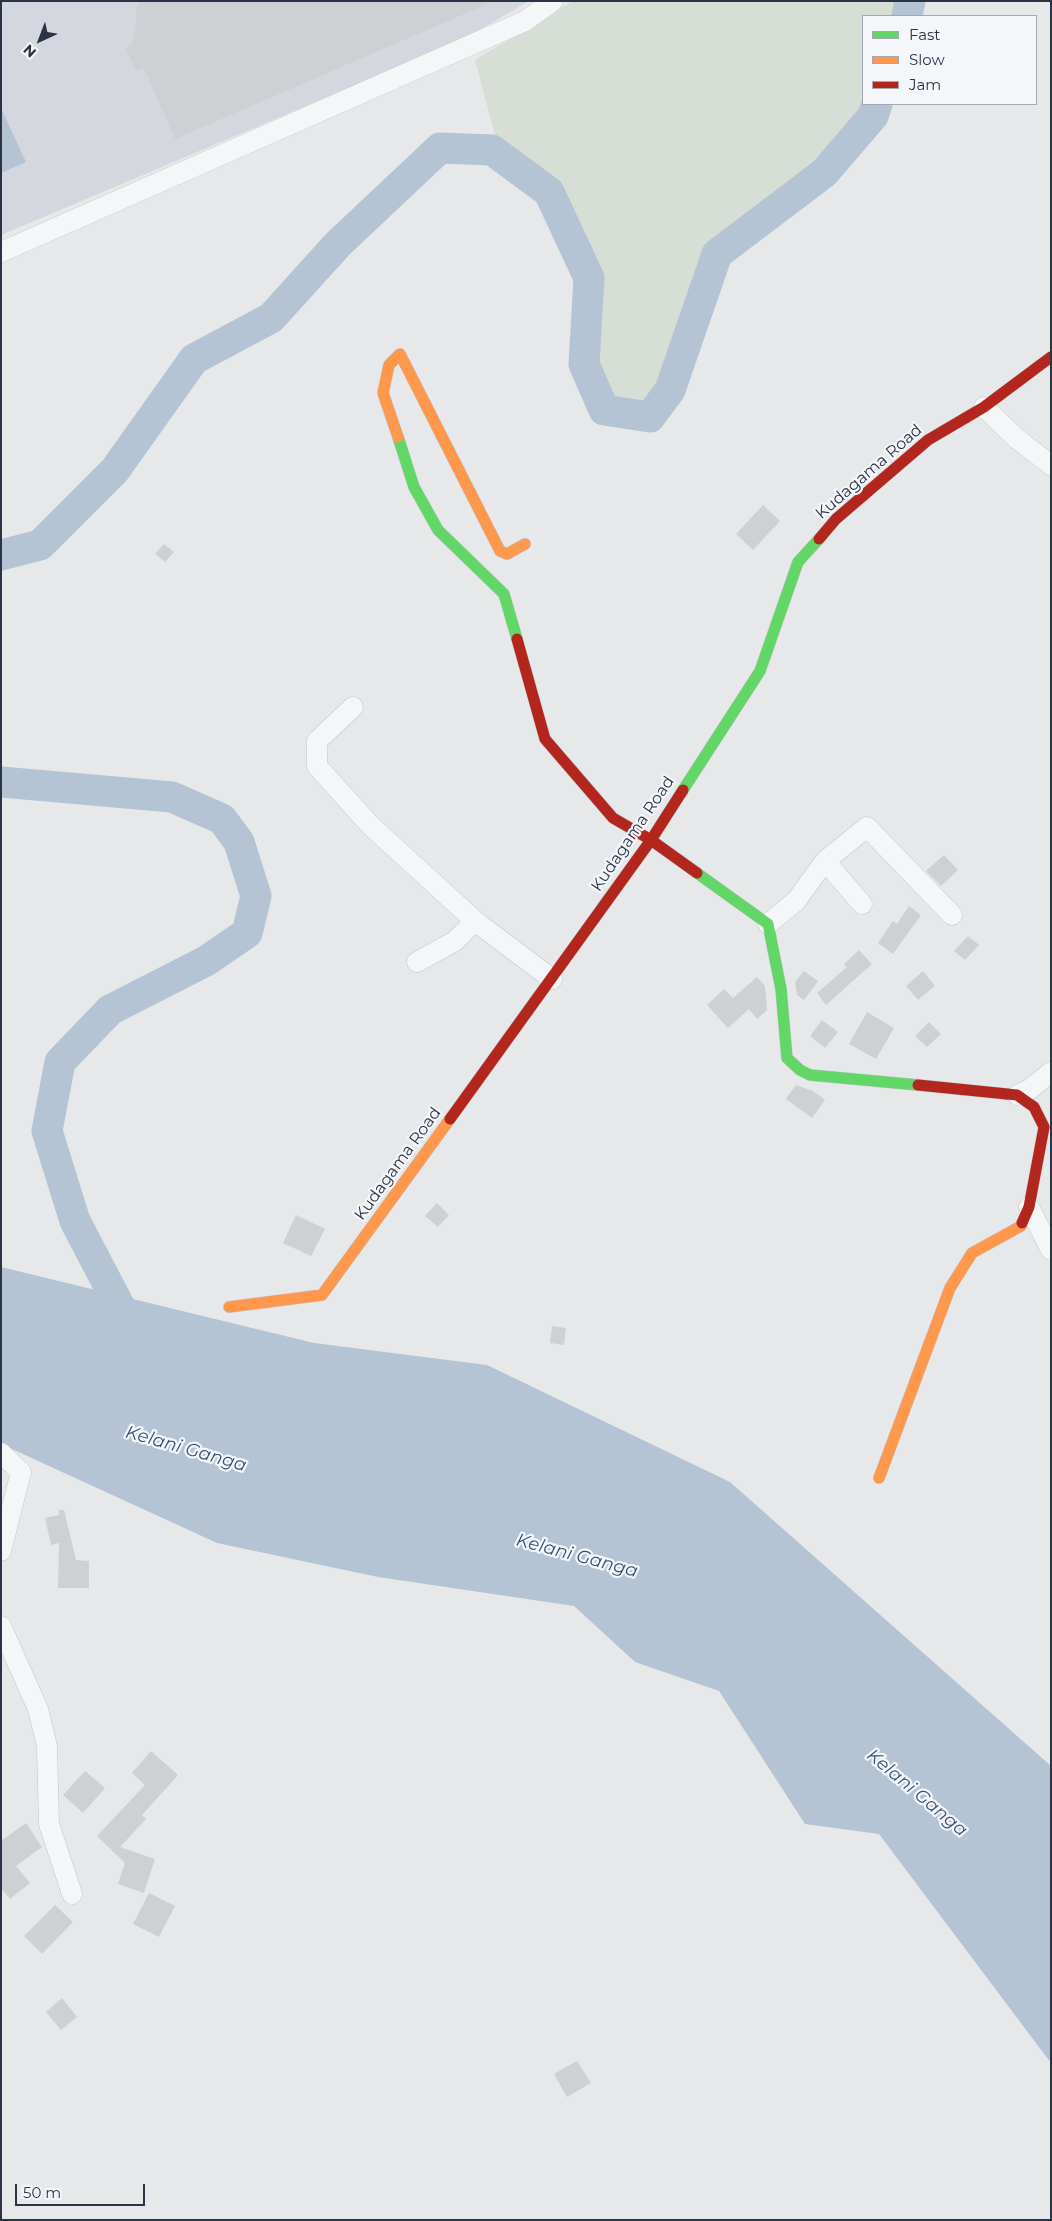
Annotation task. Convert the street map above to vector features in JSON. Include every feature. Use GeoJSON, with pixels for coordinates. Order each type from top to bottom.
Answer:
{"type":"FeatureCollection","features":[{"type":"Feature","properties":{"kind":"street"},"geometry":{"type":"LineString","coordinates":[[1,252],[525,21],[553,1]]}},
{"type":"Feature","properties":{"kind":"street"},"geometry":{"type":"LineString","coordinates":[[525,544],[507,554],[500,551],[400,354],[389,365],[383,393],[414,487],[438,530],[504,594],[545,739],[614,818],[651,840],[768,924],[781,989],[787,1058],[800,1070],[810,1075],[1018,1095],[1034,1107],[1044,1127],[1029,1207],[1021,1226],[972,1253],[950,1288],[879,1478]]}},
{"type":"Feature","properties":{"kind":"street","name":"Kudagama Road"},"geometry":{"type":"LineString","coordinates":[[229,1307],[322,1295],[651,840],[760,671],[798,562],[836,519],[928,440],[984,407],[1051,357]]}},
{"type":"Feature","properties":{"kind":"street"},"geometry":{"type":"LineString","coordinates":[[984,407],[1016,438],[1051,465]]}},
{"type":"Feature","properties":{"kind":"street"},"geometry":{"type":"LineString","coordinates":[[353,707],[317,741],[317,766],[370,825],[475,921],[552,979]]}},
{"type":"Feature","properties":{"kind":"street"},"geometry":{"type":"LineString","coordinates":[[768,924],[796,901],[825,861],[867,827],[952,914]]}},
{"type":"Feature","properties":{"kind":"street"},"geometry":{"type":"LineString","coordinates":[[825,861],[862,904]]}},
{"type":"Feature","properties":{"kind":"street"},"geometry":{"type":"LineString","coordinates":[[417,962],[455,941],[475,921]]}},
{"type":"Feature","properties":{"kind":"street"},"geometry":{"type":"LineString","coordinates":[[1018,1095],[1030,1089],[1051,1072]]}},
{"type":"Feature","properties":{"kind":"street"},"geometry":{"type":"LineString","coordinates":[[1029,1207],[1051,1250]]}},
{"type":"Feature","properties":{"kind":"street"},"geometry":{"type":"LineString","coordinates":[[1,1453],[21,1472],[1,1551]]}},
{"type":"Feature","properties":{"kind":"street"},"geometry":{"type":"LineString","coordinates":[[1,1626],[38,1709],[47,1746],[50,1824],[72,1894]]}},
{"type":"Feature","properties":{"kind":"shaded area"},"geometry":{"type":"Polygon","coordinates":[[[1,1],[529,1],[464,39],[1,235],[1,1]]]}},
{"type":"Feature","properties":{"kind":"shaded area"},"geometry":{"type":"Polygon","coordinates":[[[573,1],[899,1],[896,15],[862,15],[862,105],[866,105],[864,111],[817,165],[709,248],[661,385],[645,406],[611,401],[595,362],[599,276],[557,186],[496,139],[475,60],[573,1]]]}},
{"type":"Feature","properties":{"kind":"water"},"geometry":{"type":"Polygon","coordinates":[[[1,108],[26,162],[1,173],[1,108]]]}},
{"type":"Feature","properties":{"kind":"water","name":"Kelani Ganga"},"geometry":{"type":"Polygon","coordinates":[[[1,1267],[314,1343],[487,1365],[730,1482],[1051,1766],[1051,2063],[879,1834],[805,1824],[719,1691],[635,1662],[574,1606],[378,1577],[217,1543],[1,1444],[1,1267]]]}},
{"type":"Feature","properties":{"kind":"building"},"geometry":{"type":"Polygon","coordinates":[[[140,1],[494,1],[175,139],[144,68],[136,71],[126,48],[132,45],[137,21],[135,13],[140,1]]]}},
{"type":"Feature","properties":{"kind":"building"},"geometry":{"type":"Polygon","coordinates":[[[763,505],[780,521],[753,550],[736,534],[763,505]]]}},
{"type":"Feature","properties":{"kind":"building"},"geometry":{"type":"Polygon","coordinates":[[[164,544],[174,552],[165,562],[155,554],[164,544]]]}},
{"type":"Feature","properties":{"kind":"building"},"geometry":{"type":"Polygon","coordinates":[[[944,855],[958,870],[941,886],[926,871],[944,855]]]}},
{"type":"Feature","properties":{"kind":"building"},"geometry":{"type":"Polygon","coordinates":[[[909,906],[921,915],[893,954],[878,943],[893,921],[897,924],[909,906]]]}},
{"type":"Feature","properties":{"kind":"building"},"geometry":{"type":"Polygon","coordinates":[[[968,936],[979,945],[965,960],[954,951],[968,936]]]}},
{"type":"Feature","properties":{"kind":"building"},"geometry":{"type":"Polygon","coordinates":[[[859,950],[872,964],[826,1005],[817,993],[847,967],[844,964],[859,950]]]}},
{"type":"Feature","properties":{"kind":"building"},"geometry":{"type":"Polygon","coordinates":[[[804,971],[818,981],[804,1000],[797,995],[795,982],[804,971]]]}},
{"type":"Feature","properties":{"kind":"building"},"geometry":{"type":"Polygon","coordinates":[[[923,971],[935,986],[918,1000],[906,986],[923,971]]]}},
{"type":"Feature","properties":{"kind":"building"},"geometry":{"type":"Polygon","coordinates":[[[757,977],[765,986],[767,1010],[757,1019],[749,1009],[728,1028],[707,1005],[724,989],[733,998],[757,977]]]}},
{"type":"Feature","properties":{"kind":"building"},"geometry":{"type":"Polygon","coordinates":[[[867,1012],[894,1028],[876,1059],[849,1044],[867,1012]]]}},
{"type":"Feature","properties":{"kind":"building"},"geometry":{"type":"Polygon","coordinates":[[[822,1020],[838,1032],[825,1048],[810,1036],[822,1020]]]}},
{"type":"Feature","properties":{"kind":"building"},"geometry":{"type":"Polygon","coordinates":[[[929,1022],[941,1034],[927,1047],[915,1036],[929,1022]]]}},
{"type":"Feature","properties":{"kind":"building"},"geometry":{"type":"Polygon","coordinates":[[[796,1085],[813,1091],[825,1100],[812,1118],[786,1099],[796,1085]]]}},
{"type":"Feature","properties":{"kind":"building"},"geometry":{"type":"Polygon","coordinates":[[[437,1203],[449,1215],[438,1227],[425,1216],[437,1203]]]}},
{"type":"Feature","properties":{"kind":"building"},"geometry":{"type":"Polygon","coordinates":[[[296,1215],[325,1229],[311,1256],[283,1243],[296,1215]]]}},
{"type":"Feature","properties":{"kind":"building"},"geometry":{"type":"Polygon","coordinates":[[[552,1326],[566,1328],[564,1345],[550,1343],[552,1326]]]}},
{"type":"Feature","properties":{"kind":"building"},"geometry":{"type":"Polygon","coordinates":[[[59,1510],[64,1510],[76,1560],[89,1561],[89,1588],[58,1588],[59,1543],[51,1545],[45,1518],[59,1515],[59,1510]]]}},
{"type":"Feature","properties":{"kind":"building"},"geometry":{"type":"Polygon","coordinates":[[[151,1751],[178,1775],[142,1815],[146,1819],[120,1847],[155,1859],[144,1893],[118,1884],[125,1863],[97,1836],[145,1785],[132,1773],[151,1751]]]}},
{"type":"Feature","properties":{"kind":"building"},"geometry":{"type":"Polygon","coordinates":[[[85,1771],[105,1788],[83,1813],[63,1795],[85,1771]]]}},
{"type":"Feature","properties":{"kind":"building"},"geometry":{"type":"Polygon","coordinates":[[[26,1823],[42,1847],[16,1866],[30,1883],[10,1899],[1,1888],[1,1841],[26,1823]]]}},
{"type":"Feature","properties":{"kind":"building"},"geometry":{"type":"Polygon","coordinates":[[[149,1893],[175,1906],[159,1937],[133,1924],[149,1893]]]}},
{"type":"Feature","properties":{"kind":"building"},"geometry":{"type":"Polygon","coordinates":[[[55,1905],[73,1922],[42,1954],[24,1936],[55,1905]]]}},
{"type":"Feature","properties":{"kind":"building"},"geometry":{"type":"Polygon","coordinates":[[[62,1998],[77,2017],[61,2030],[46,2012],[62,1998]]]}},
{"type":"Feature","properties":{"kind":"building"},"geometry":{"type":"Polygon","coordinates":[[[577,2061],[591,2083],[567,2097],[554,2074],[577,2061]]]}},
{"type":"Feature","properties":{"kind":"waterway"},"geometry":{"type":"LineString","coordinates":[[907,15],[910,1]]}},
{"type":"Feature","properties":{"kind":"waterway"},"geometry":{"type":"LineString","coordinates":[[1,555],[40,545],[115,470],[194,359],[271,318],[338,244],[440,148],[492,150],[549,192],[589,278],[584,364],[604,410],[650,417],[670,390],[717,254],[824,173],[873,116],[877,105]]}},
{"type":"Feature","properties":{"kind":"waterway"},"geometry":{"type":"LineString","coordinates":[[1,782],[172,797],[222,819],[239,842],[256,896],[247,933],[206,961],[110,1010],[60,1062],[47,1131],[75,1221],[133,1332]]}},
{"type":"Feature","properties":{"kind":"traffic: fast"},"geometry":{"type":"LineString","coordinates":[[398,437],[414,487],[438,530],[504,594],[517,639]]}},
{"type":"Feature","properties":{"kind":"traffic: fast"},"geometry":{"type":"LineString","coordinates":[[683,790],[760,671],[798,562],[819,539]]}},
{"type":"Feature","properties":{"kind":"traffic: fast"},"geometry":{"type":"LineString","coordinates":[[697,873],[768,924],[781,989],[787,1058],[800,1070],[810,1075],[918,1085]]}},
{"type":"Feature","properties":{"kind":"traffic: slow"},"geometry":{"type":"LineString","coordinates":[[398,437],[383,393],[389,365],[400,354],[500,551],[507,554],[525,544]]}},
{"type":"Feature","properties":{"kind":"traffic: slow"},"geometry":{"type":"LineString","coordinates":[[229,1307],[322,1295],[450,1119]]}},
{"type":"Feature","properties":{"kind":"traffic: slow"},"geometry":{"type":"LineString","coordinates":[[879,1478],[950,1288],[972,1253],[1021,1226],[1022,1223]]}},
{"type":"Feature","properties":{"kind":"traffic: jam"},"geometry":{"type":"LineString","coordinates":[[819,539],[836,519],[928,440],[984,407],[1051,357]]}},
{"type":"Feature","properties":{"kind":"traffic: jam"},"geometry":{"type":"LineString","coordinates":[[517,639],[545,739],[613,818],[651,840],[697,873]]}},
{"type":"Feature","properties":{"kind":"traffic: jam"},"geometry":{"type":"LineString","coordinates":[[450,1119],[651,840],[683,790]]}},
{"type":"Feature","properties":{"kind":"traffic: jam"},"geometry":{"type":"LineString","coordinates":[[918,1085],[1017,1095],[1034,1107],[1044,1127],[1029,1207],[1022,1223]]}}]}
